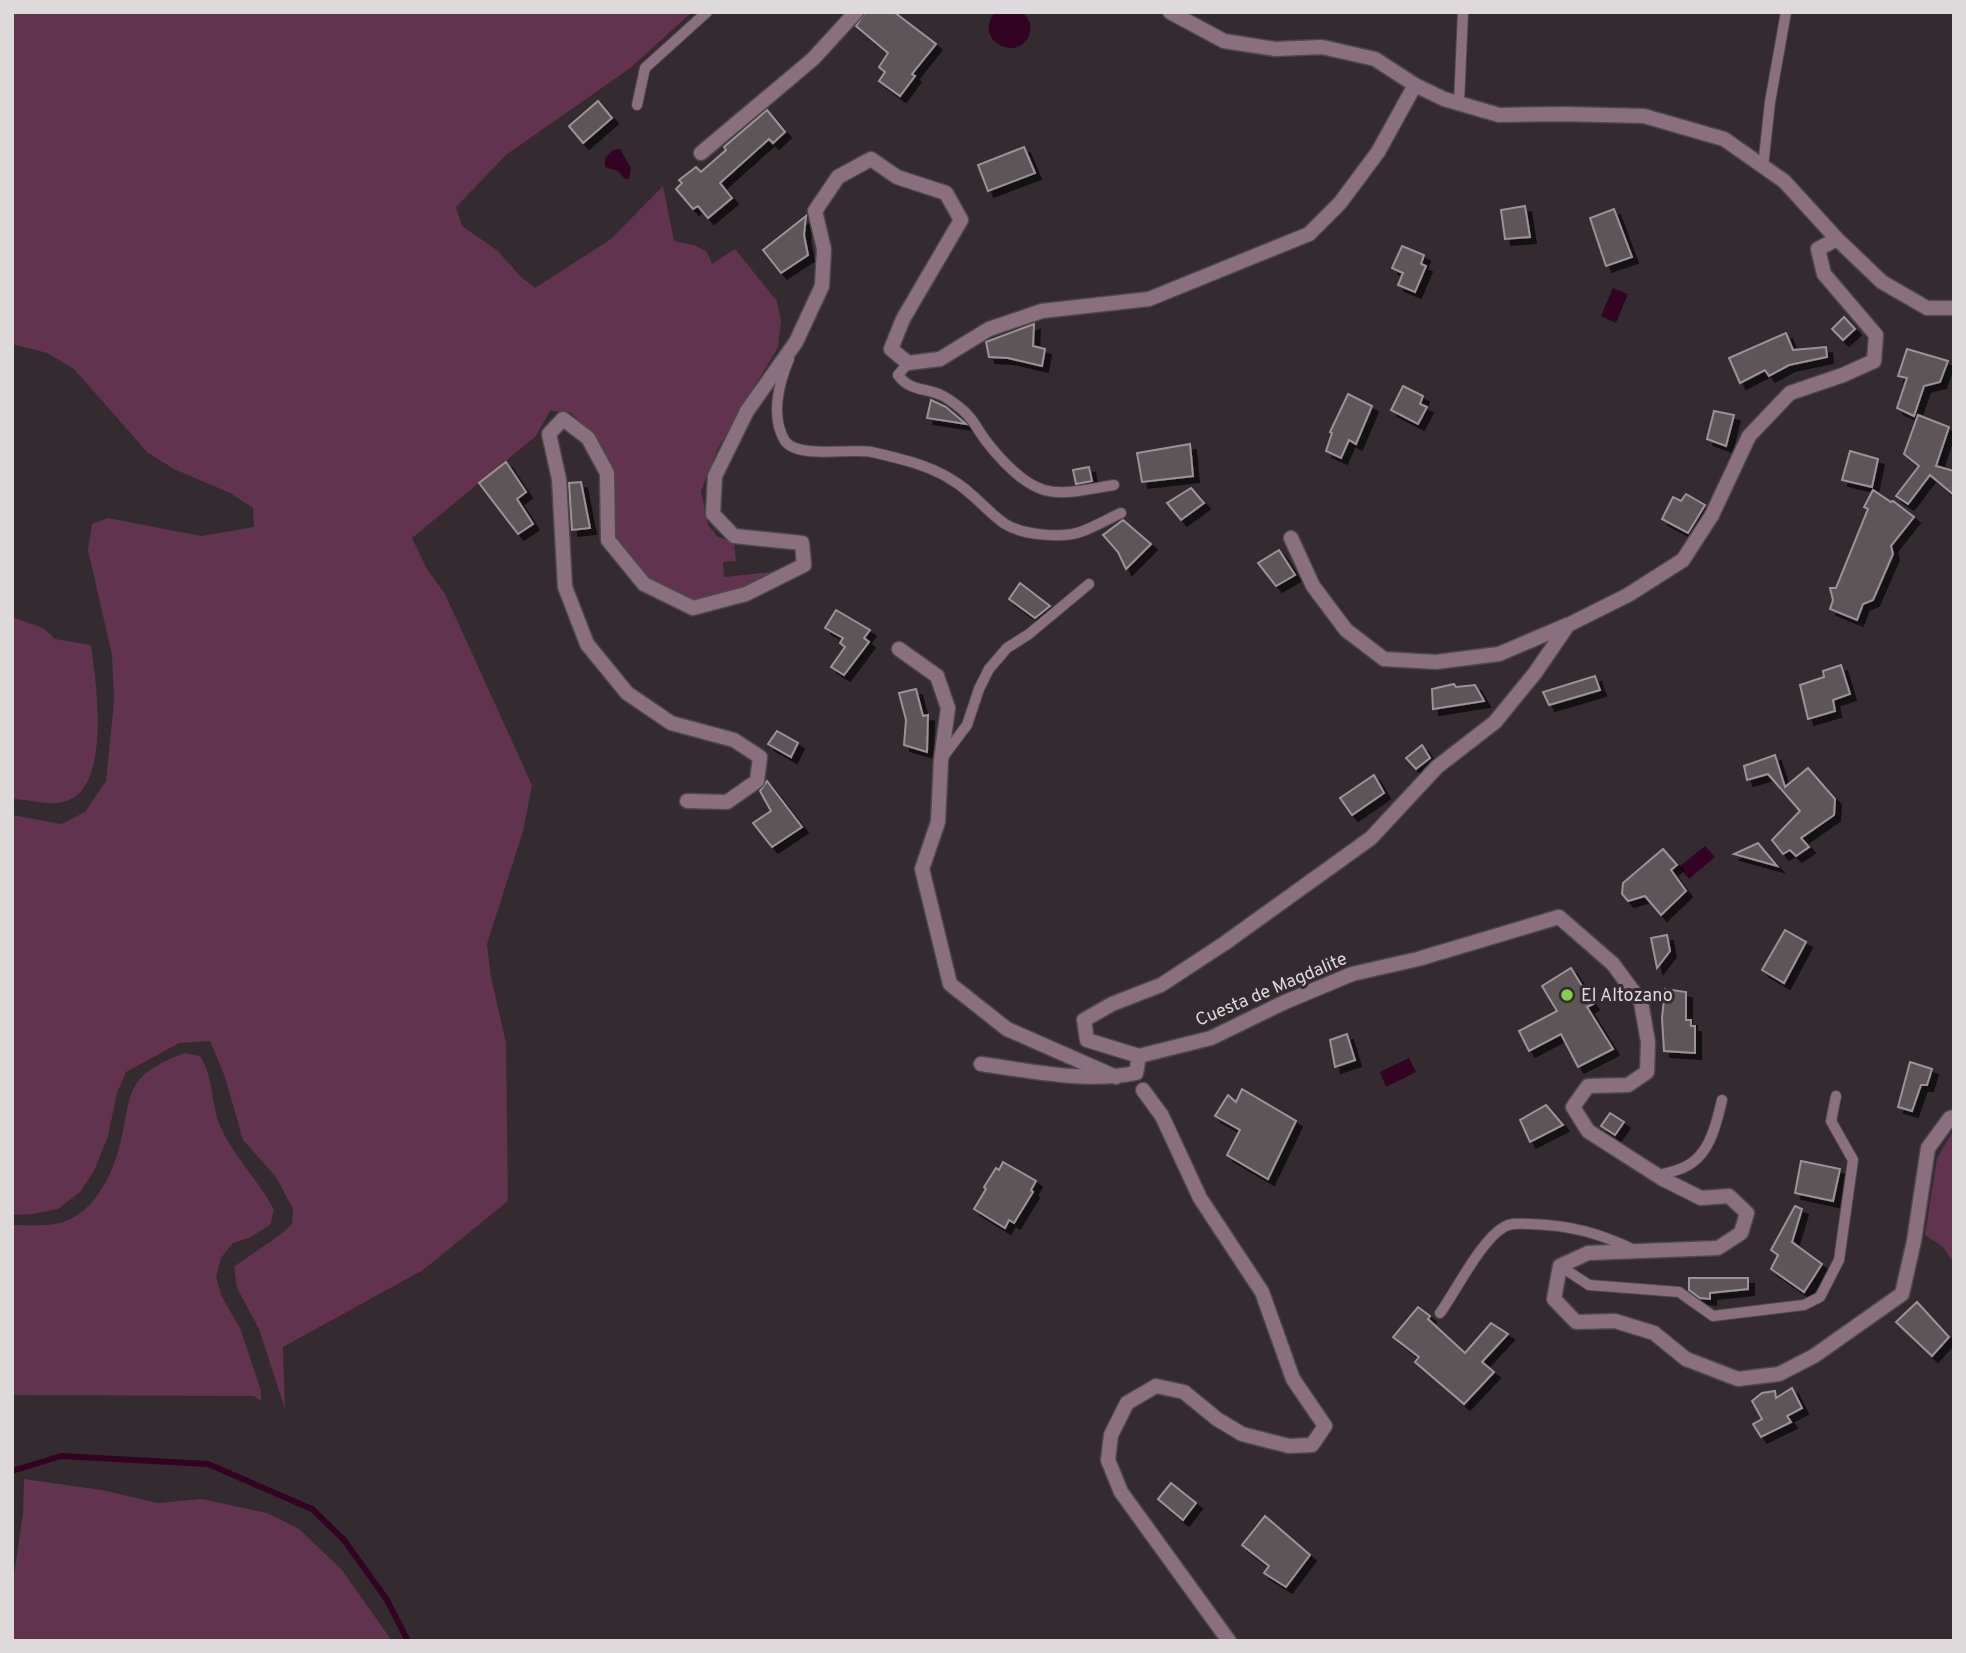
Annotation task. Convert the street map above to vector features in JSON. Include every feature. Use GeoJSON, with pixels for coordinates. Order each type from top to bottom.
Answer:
{"type":"FeatureCollection","features":[{"type":"Feature","properties":{"kind":"street"},"geometry":{"type":"LineString","coordinates":[[701,153],[813,59],[856,12]]}},
{"type":"Feature","properties":{"kind":"street"},"geometry":{"type":"LineString","coordinates":[[1170,12],[1224,40],[1275,49],[1322,47],[1375,59],[1415,85],[1459,103],[1499,115],[1644,116],[1724,139],[1784,181],[1837,239],[1882,282],[1927,308],[1954,308]]}},
{"type":"Feature","properties":{"kind":"street"},"geometry":{"type":"LineString","coordinates":[[687,801],[727,802],[757,781],[760,757],[734,740],[671,723],[627,693],[587,644],[565,587],[559,480],[550,434],[563,419],[589,438],[607,473],[608,540],[644,584],[693,608],[746,594],[804,565],[802,543],[734,536],[713,514],[715,476],[747,411],[796,342],[822,286],[824,249],[815,211],[838,177],[872,159],[897,177],[946,192],[961,220],[903,319],[891,349],[908,363],[940,359],[989,328],[1042,311],[1149,299],[1309,234],[1340,203],[1378,152],[1415,85]]}},
{"type":"Feature","properties":{"kind":"street"},"geometry":{"type":"LineString","coordinates":[[1291,538],[1313,586],[1346,630],[1384,659],[1436,662],[1500,654],[1568,625],[1628,595],[1683,560],[1712,515],[1749,436],[1790,393],[1874,361],[1876,335],[1824,274],[1818,249],[1837,239]]}},
{"type":"Feature","properties":{"kind":"street"},"geometry":{"type":"LineString","coordinates":[[981,1064],[1048,1073],[1116,1077],[1136,1073],[1139,1056],[1087,1040],[1084,1020],[1112,1004],[1161,985],[1225,943],[1371,838],[1437,766],[1495,722],[1535,673],[1568,625]]}},
{"type":"Feature","properties":{"kind":"street"},"geometry":{"type":"LineString","coordinates":[[899,649],[937,676],[948,708],[941,760],[938,822],[922,869],[950,984],[1007,1029],[1116,1077]]}},
{"type":"Feature","properties":{"kind":"street","name":"Cuesta de Magdalite"},"geometry":{"type":"LineString","coordinates":[[1139,1056],[1211,1038],[1352,974],[1418,960],[1559,917],[1613,964],[1641,1002],[1648,1042],[1647,1072],[1628,1086],[1588,1086],[1573,1107],[1588,1131],[1658,1176],[1700,1198],[1729,1196],[1747,1213],[1741,1233],[1718,1248],[1588,1253],[1560,1266]]}},
{"type":"Feature","properties":{"kind":"street"},"geometry":{"type":"LineString","coordinates":[[1143,1090],[1162,1116],[1200,1198],[1262,1292],[1293,1379],[1325,1426],[1312,1445],[1289,1446],[1242,1434],[1217,1419],[1184,1392],[1156,1386],[1127,1403],[1111,1435],[1108,1460],[1121,1492],[1229,1641]]}},
{"type":"Feature","properties":{"kind":"street"},"geometry":{"type":"LineString","coordinates":[[1560,1266],[1554,1299],[1576,1322],[1615,1321],[1654,1333],[1686,1359],[1738,1379],[1779,1374],[1814,1356],[1902,1294],[1914,1241],[1928,1148],[1950,1118],[1954,1117]]}},
{"type":"Feature","properties":{"kind":"lane"},"geometry":{"type":"LineString","coordinates":[[637,105],[645,68],[707,12]]}},
{"type":"Feature","properties":{"kind":"lane"},"geometry":{"type":"LineString","coordinates":[[1459,103],[1463,12]]}},
{"type":"Feature","properties":{"kind":"lane"},"geometry":{"type":"LineString","coordinates":[[1763,166],[1770,102],[1786,12]]}},
{"type":"Feature","properties":{"kind":"lane"},"geometry":{"type":"LineString","coordinates":[[796,342],[779,396],[778,422],[786,442],[796,450],[864,450],[913,463],[952,479],[1003,523],[1027,533],[1080,532],[1121,513]]}},
{"type":"Feature","properties":{"kind":"lane"},"geometry":{"type":"LineString","coordinates":[[908,363],[898,375],[902,380],[911,387],[942,396],[969,414],[988,444],[1015,472],[1029,482],[1043,490],[1056,491],[1114,485]]}},
{"type":"Feature","properties":{"kind":"lane"},"geometry":{"type":"LineString","coordinates":[[941,760],[967,725],[989,669],[1007,648],[1029,634],[1089,584]]}},
{"type":"Feature","properties":{"kind":"lane"},"geometry":{"type":"LineString","coordinates":[[1136,1073],[1143,1090]]}},
{"type":"Feature","properties":{"kind":"lane"},"geometry":{"type":"LineString","coordinates":[[1560,1266],[1589,1285],[1679,1292],[1713,1316],[1804,1305],[1820,1297],[1839,1260],[1853,1160],[1831,1121],[1836,1096]]}},
{"type":"Feature","properties":{"kind":"lane"},"geometry":{"type":"LineString","coordinates":[[1658,1176],[1680,1169],[1700,1156],[1714,1135],[1722,1100]]}},
{"type":"Feature","properties":{"kind":"lane"},"geometry":{"type":"LineString","coordinates":[[1440,1314],[1484,1247],[1505,1226],[1566,1226],[1587,1230],[1638,1251]]}},
{"type":"Feature","properties":{"kind":"shaded area"},"geometry":{"type":"Polygon","coordinates":[[[12,12],[692,12],[629,69],[506,155],[456,207],[462,226],[498,251],[520,276],[535,288],[611,239],[663,186],[674,241],[694,245],[707,252],[712,264],[735,249],[777,301],[781,321],[778,347],[718,448],[701,491],[708,525],[717,536],[734,543],[736,561],[723,562],[724,577],[790,570],[754,585],[690,600],[648,577],[614,538],[615,473],[595,436],[570,412],[550,411],[536,436],[412,538],[427,569],[445,594],[532,785],[523,831],[487,944],[491,977],[506,1043],[508,1201],[423,1270],[283,1347],[285,1409],[259,1329],[237,1288],[234,1267],[292,1224],[293,1209],[276,1177],[243,1140],[225,1077],[210,1041],[179,1043],[126,1072],[117,1093],[108,1136],[94,1171],[80,1192],[58,1209],[12,1215],[12,815],[62,824],[85,812],[106,781],[114,701],[112,655],[88,550],[92,524],[108,518],[201,536],[254,527],[253,508],[230,493],[174,469],[148,453],[74,369],[47,353],[12,344],[12,12]]]}},
{"type":"Feature","properties":{"kind":"shaded area"},"geometry":{"type":"Polygon","coordinates":[[[995,12],[1023,12],[1030,26],[1025,42],[1018,47],[1009,48],[1000,46],[993,40],[989,33],[989,23],[995,12]]]}},
{"type":"Feature","properties":{"kind":"shaded area"},"geometry":{"type":"Polygon","coordinates":[[[620,149],[631,168],[629,179],[625,179],[618,171],[605,167],[605,158],[613,150],[620,149]]]}},
{"type":"Feature","properties":{"kind":"shaded area"},"geometry":{"type":"Polygon","coordinates":[[[1613,288],[1628,294],[1616,323],[1601,316],[1613,288]]]}},
{"type":"Feature","properties":{"kind":"shaded area"},"geometry":{"type":"Polygon","coordinates":[[[12,617],[43,628],[55,639],[91,645],[98,731],[95,755],[90,776],[80,792],[59,803],[12,799],[12,617]]]}},
{"type":"Feature","properties":{"kind":"shaded area"},"geometry":{"type":"Polygon","coordinates":[[[1705,846],[1715,857],[1689,879],[1679,867],[1705,846]]]}},
{"type":"Feature","properties":{"kind":"shaded area"},"geometry":{"type":"Polygon","coordinates":[[[185,1053],[200,1056],[208,1074],[221,1128],[274,1210],[270,1225],[251,1237],[233,1243],[221,1258],[216,1277],[222,1297],[240,1328],[261,1391],[261,1401],[254,1396],[12,1395],[12,1225],[60,1223],[78,1215],[88,1206],[111,1170],[135,1085],[155,1067],[185,1053]]]}},
{"type":"Feature","properties":{"kind":"shaded area"},"geometry":{"type":"Polygon","coordinates":[[[1409,1058],[1416,1072],[1386,1087],[1380,1072],[1409,1058]]]}},
{"type":"Feature","properties":{"kind":"shaded area"},"geometry":{"type":"Polygon","coordinates":[[[1954,1130],[1954,1263],[1942,1246],[1925,1235],[1937,1158],[1954,1130]]]}},
{"type":"Feature","properties":{"kind":"shaded area"},"geometry":{"type":"Polygon","coordinates":[[[24,1479],[102,1490],[158,1503],[202,1499],[267,1513],[299,1529],[342,1570],[392,1641],[12,1641],[12,1589],[23,1513],[24,1479]]]}},
{"type":"Feature","properties":{"kind":"building"},"geometry":{"type":"Polygon","coordinates":[[[865,12],[894,12],[936,44],[912,74],[915,76],[900,96],[879,81],[885,72],[879,67],[888,53],[856,26],[865,12]]]}},
{"type":"Feature","properties":{"kind":"building"},"geometry":{"type":"Polygon","coordinates":[[[598,101],[612,118],[583,143],[569,126],[598,101]]]}},
{"type":"Feature","properties":{"kind":"building"},"geometry":{"type":"Polygon","coordinates":[[[767,110],[785,132],[773,143],[769,139],[720,183],[732,198],[708,218],[698,206],[693,209],[676,189],[682,183],[679,180],[696,167],[701,172],[726,150],[724,147],[767,110]]]}},
{"type":"Feature","properties":{"kind":"building"},"geometry":{"type":"Polygon","coordinates":[[[1024,147],[1035,173],[988,191],[978,165],[1024,147]]]}},
{"type":"Feature","properties":{"kind":"building"},"geometry":{"type":"Polygon","coordinates":[[[1525,206],[1530,237],[1505,239],[1501,210],[1525,206]]]}},
{"type":"Feature","properties":{"kind":"building"},"geometry":{"type":"Polygon","coordinates":[[[1614,209],[1632,257],[1606,266],[1590,218],[1614,209]]]}},
{"type":"Feature","properties":{"kind":"building"},"geometry":{"type":"Polygon","coordinates":[[[806,216],[804,235],[808,255],[781,273],[763,250],[806,216]]]}},
{"type":"Feature","properties":{"kind":"building"},"geometry":{"type":"Polygon","coordinates":[[[1402,246],[1424,255],[1421,264],[1426,266],[1415,292],[1398,285],[1403,273],[1392,268],[1402,246]]]}},
{"type":"Feature","properties":{"kind":"building"},"geometry":{"type":"Polygon","coordinates":[[[1844,317],[1855,329],[1843,340],[1832,329],[1844,317]]]}},
{"type":"Feature","properties":{"kind":"building"},"geometry":{"type":"Polygon","coordinates":[[[1034,324],[1033,346],[1045,349],[1042,366],[1008,358],[989,357],[986,342],[1034,324]]]}},
{"type":"Feature","properties":{"kind":"building"},"geometry":{"type":"Polygon","coordinates":[[[1786,333],[1793,350],[1826,347],[1827,357],[1789,365],[1769,376],[1765,370],[1740,383],[1729,358],[1786,333]]]}},
{"type":"Feature","properties":{"kind":"building"},"geometry":{"type":"Polygon","coordinates":[[[1907,349],[1948,361],[1940,382],[1924,386],[1914,416],[1897,408],[1907,378],[1898,376],[1907,349]]]}},
{"type":"Feature","properties":{"kind":"building"},"geometry":{"type":"Polygon","coordinates":[[[1403,386],[1423,396],[1420,404],[1427,407],[1418,424],[1391,410],[1403,386]]]}},
{"type":"Feature","properties":{"kind":"building"},"geometry":{"type":"Polygon","coordinates":[[[1348,394],[1372,406],[1356,444],[1349,440],[1341,458],[1326,451],[1332,433],[1330,432],[1348,394]]]}},
{"type":"Feature","properties":{"kind":"building"},"geometry":{"type":"Polygon","coordinates":[[[931,400],[946,407],[966,424],[927,418],[931,400]]]}},
{"type":"Feature","properties":{"kind":"building"},"geometry":{"type":"Polygon","coordinates":[[[1714,411],[1734,415],[1726,446],[1707,439],[1714,411]]]}},
{"type":"Feature","properties":{"kind":"building"},"geometry":{"type":"Polygon","coordinates":[[[1918,415],[1949,427],[1936,466],[1954,471],[1954,495],[1930,475],[1908,504],[1896,496],[1919,466],[1904,454],[1918,415]]]}},
{"type":"Feature","properties":{"kind":"building"},"geometry":{"type":"Polygon","coordinates":[[[1190,444],[1193,476],[1142,482],[1137,453],[1190,444]]]}},
{"type":"Feature","properties":{"kind":"building"},"geometry":{"type":"Polygon","coordinates":[[[1850,451],[1878,459],[1872,487],[1842,480],[1850,451]]]}},
{"type":"Feature","properties":{"kind":"building"},"geometry":{"type":"Polygon","coordinates":[[[506,462],[526,492],[517,499],[533,524],[518,534],[479,483],[506,462]]]}},
{"type":"Feature","properties":{"kind":"building"},"geometry":{"type":"Polygon","coordinates":[[[1089,467],[1092,481],[1076,484],[1073,470],[1089,467]]]}},
{"type":"Feature","properties":{"kind":"building"},"geometry":{"type":"Polygon","coordinates":[[[581,482],[590,528],[572,530],[569,483],[581,482]]]}},
{"type":"Feature","properties":{"kind":"building"},"geometry":{"type":"Polygon","coordinates":[[[1191,488],[1204,503],[1181,520],[1167,503],[1191,488]]]}},
{"type":"Feature","properties":{"kind":"building"},"geometry":{"type":"Polygon","coordinates":[[[1873,490],[1914,517],[1891,546],[1893,554],[1873,600],[1863,604],[1857,620],[1830,609],[1833,600],[1830,588],[1836,588],[1868,509],[1864,507],[1873,490]]]}},
{"type":"Feature","properties":{"kind":"building"},"geometry":{"type":"Polygon","coordinates":[[[1686,494],[1705,505],[1688,533],[1662,519],[1673,497],[1681,501],[1686,494]]]}},
{"type":"Feature","properties":{"kind":"building"},"geometry":{"type":"Polygon","coordinates":[[[1123,520],[1151,544],[1126,569],[1118,552],[1103,535],[1123,520]]]}},
{"type":"Feature","properties":{"kind":"building"},"geometry":{"type":"Polygon","coordinates":[[[1279,550],[1295,575],[1276,586],[1258,563],[1279,550]]]}},
{"type":"Feature","properties":{"kind":"building"},"geometry":{"type":"Polygon","coordinates":[[[1020,583],[1050,606],[1035,618],[1009,599],[1020,583]]]}},
{"type":"Feature","properties":{"kind":"building"},"geometry":{"type":"Polygon","coordinates":[[[836,610],[870,630],[864,638],[869,642],[844,675],[831,667],[845,647],[840,643],[843,638],[825,628],[836,610]]]}},
{"type":"Feature","properties":{"kind":"building"},"geometry":{"type":"Polygon","coordinates":[[[1841,665],[1850,694],[1833,700],[1835,711],[1808,719],[1800,685],[1824,677],[1823,671],[1841,665]]]}},
{"type":"Feature","properties":{"kind":"building"},"geometry":{"type":"Polygon","coordinates":[[[1595,676],[1600,690],[1549,705],[1543,692],[1595,676]]]}},
{"type":"Feature","properties":{"kind":"building"},"geometry":{"type":"Polygon","coordinates":[[[1454,684],[1456,687],[1475,685],[1484,701],[1433,709],[1432,689],[1454,684]]]}},
{"type":"Feature","properties":{"kind":"building"},"geometry":{"type":"Polygon","coordinates":[[[916,689],[923,716],[928,715],[927,752],[904,745],[906,720],[899,693],[916,689]]]}},
{"type":"Feature","properties":{"kind":"building"},"geometry":{"type":"Polygon","coordinates":[[[777,731],[798,743],[791,757],[768,744],[777,731]]]}},
{"type":"Feature","properties":{"kind":"building"},"geometry":{"type":"Polygon","coordinates":[[[1422,745],[1430,758],[1416,769],[1406,758],[1422,745]]]}},
{"type":"Feature","properties":{"kind":"building"},"geometry":{"type":"Polygon","coordinates":[[[1775,755],[1785,787],[1808,768],[1835,799],[1834,815],[1801,838],[1809,847],[1796,856],[1790,850],[1783,854],[1772,840],[1800,811],[1768,774],[1747,780],[1744,766],[1775,755]]]}},
{"type":"Feature","properties":{"kind":"building"},"geometry":{"type":"Polygon","coordinates":[[[1374,775],[1384,793],[1352,815],[1340,798],[1374,775]]]}},
{"type":"Feature","properties":{"kind":"building"},"geometry":{"type":"Polygon","coordinates":[[[767,781],[802,827],[772,847],[753,823],[771,811],[760,791],[767,781]]]}},
{"type":"Feature","properties":{"kind":"building"},"geometry":{"type":"Polygon","coordinates":[[[1758,843],[1777,866],[1734,854],[1758,843]]]}},
{"type":"Feature","properties":{"kind":"building"},"geometry":{"type":"Polygon","coordinates":[[[1663,849],[1677,865],[1671,870],[1686,891],[1661,915],[1645,896],[1628,901],[1622,894],[1623,883],[1663,849]]]}},
{"type":"Feature","properties":{"kind":"building"},"geometry":{"type":"Polygon","coordinates":[[[1785,930],[1806,942],[1784,983],[1762,970],[1785,930]]]}},
{"type":"Feature","properties":{"kind":"building"},"geometry":{"type":"Polygon","coordinates":[[[1667,935],[1670,951],[1657,968],[1651,938],[1667,935]]]}},
{"type":"Feature","properties":{"kind":"building"},"geometry":{"type":"Polygon","coordinates":[[[1571,968],[1593,1004],[1587,1007],[1613,1049],[1578,1067],[1561,1034],[1529,1051],[1519,1031],[1557,1011],[1542,986],[1571,968]]]}},
{"type":"Feature","properties":{"kind":"building"},"geometry":{"type":"Polygon","coordinates":[[[1665,989],[1686,992],[1686,1020],[1691,1020],[1691,1026],[1695,1026],[1695,1053],[1664,1051],[1662,1018],[1665,989]]]}},
{"type":"Feature","properties":{"kind":"building"},"geometry":{"type":"Polygon","coordinates":[[[1347,1034],[1355,1060],[1335,1067],[1330,1040],[1347,1034]]]}},
{"type":"Feature","properties":{"kind":"building"},"geometry":{"type":"Polygon","coordinates":[[[1910,1062],[1932,1069],[1927,1085],[1921,1085],[1912,1111],[1898,1107],[1910,1062]]]}},
{"type":"Feature","properties":{"kind":"building"},"geometry":{"type":"Polygon","coordinates":[[[1242,1089],[1296,1121],[1268,1179],[1227,1155],[1240,1130],[1215,1116],[1228,1095],[1236,1102],[1242,1089]]]}},
{"type":"Feature","properties":{"kind":"building"},"geometry":{"type":"Polygon","coordinates":[[[1546,1105],[1563,1125],[1530,1142],[1520,1120],[1546,1105]]]}},
{"type":"Feature","properties":{"kind":"building"},"geometry":{"type":"Polygon","coordinates":[[[1610,1113],[1624,1122],[1615,1135],[1601,1126],[1610,1113]]]}},
{"type":"Feature","properties":{"kind":"building"},"geometry":{"type":"Polygon","coordinates":[[[1801,1161],[1840,1169],[1833,1201],[1795,1193],[1801,1161]]]}},
{"type":"Feature","properties":{"kind":"building"},"geometry":{"type":"Polygon","coordinates":[[[1003,1162],[1036,1181],[1031,1190],[1033,1192],[1014,1223],[1009,1220],[1005,1228],[974,1209],[986,1189],[984,1187],[1003,1162]]]}},
{"type":"Feature","properties":{"kind":"building"},"geometry":{"type":"Polygon","coordinates":[[[1795,1206],[1802,1209],[1792,1242],[1822,1264],[1804,1292],[1771,1269],[1778,1255],[1771,1250],[1795,1206]]]}},
{"type":"Feature","properties":{"kind":"building"},"geometry":{"type":"Polygon","coordinates":[[[1689,1278],[1748,1278],[1748,1289],[1710,1293],[1710,1299],[1700,1298],[1689,1290],[1689,1278]]]}},
{"type":"Feature","properties":{"kind":"building"},"geometry":{"type":"Polygon","coordinates":[[[1917,1302],[1949,1337],[1932,1356],[1896,1322],[1917,1302]]]}},
{"type":"Feature","properties":{"kind":"building"},"geometry":{"type":"Polygon","coordinates":[[[1418,1307],[1465,1353],[1491,1323],[1508,1334],[1482,1362],[1494,1372],[1464,1404],[1415,1362],[1419,1357],[1393,1337],[1418,1307]]]}},
{"type":"Feature","properties":{"kind":"building"},"geometry":{"type":"Polygon","coordinates":[[[1792,1388],[1802,1408],[1787,1416],[1791,1422],[1761,1437],[1753,1424],[1762,1419],[1752,1401],[1762,1393],[1775,1391],[1776,1398],[1792,1388]]]}},
{"type":"Feature","properties":{"kind":"building"},"geometry":{"type":"Polygon","coordinates":[[[1171,1483],[1196,1503],[1183,1520],[1158,1499],[1171,1483]]]}},
{"type":"Feature","properties":{"kind":"building"},"geometry":{"type":"Polygon","coordinates":[[[1265,1516],[1310,1555],[1286,1587],[1264,1573],[1269,1566],[1242,1545],[1265,1516]]]}},
{"type":"Feature","properties":{"kind":"waterway"},"geometry":{"type":"LineString","coordinates":[[12,1471],[61,1456],[208,1464],[312,1509],[344,1540],[387,1600],[408,1641]]}},
{"type":"Feature","properties":{"kind":"place","name":"El Altozano"},"geometry":{"type":"Point","coordinates":[1567,995]}}]}
